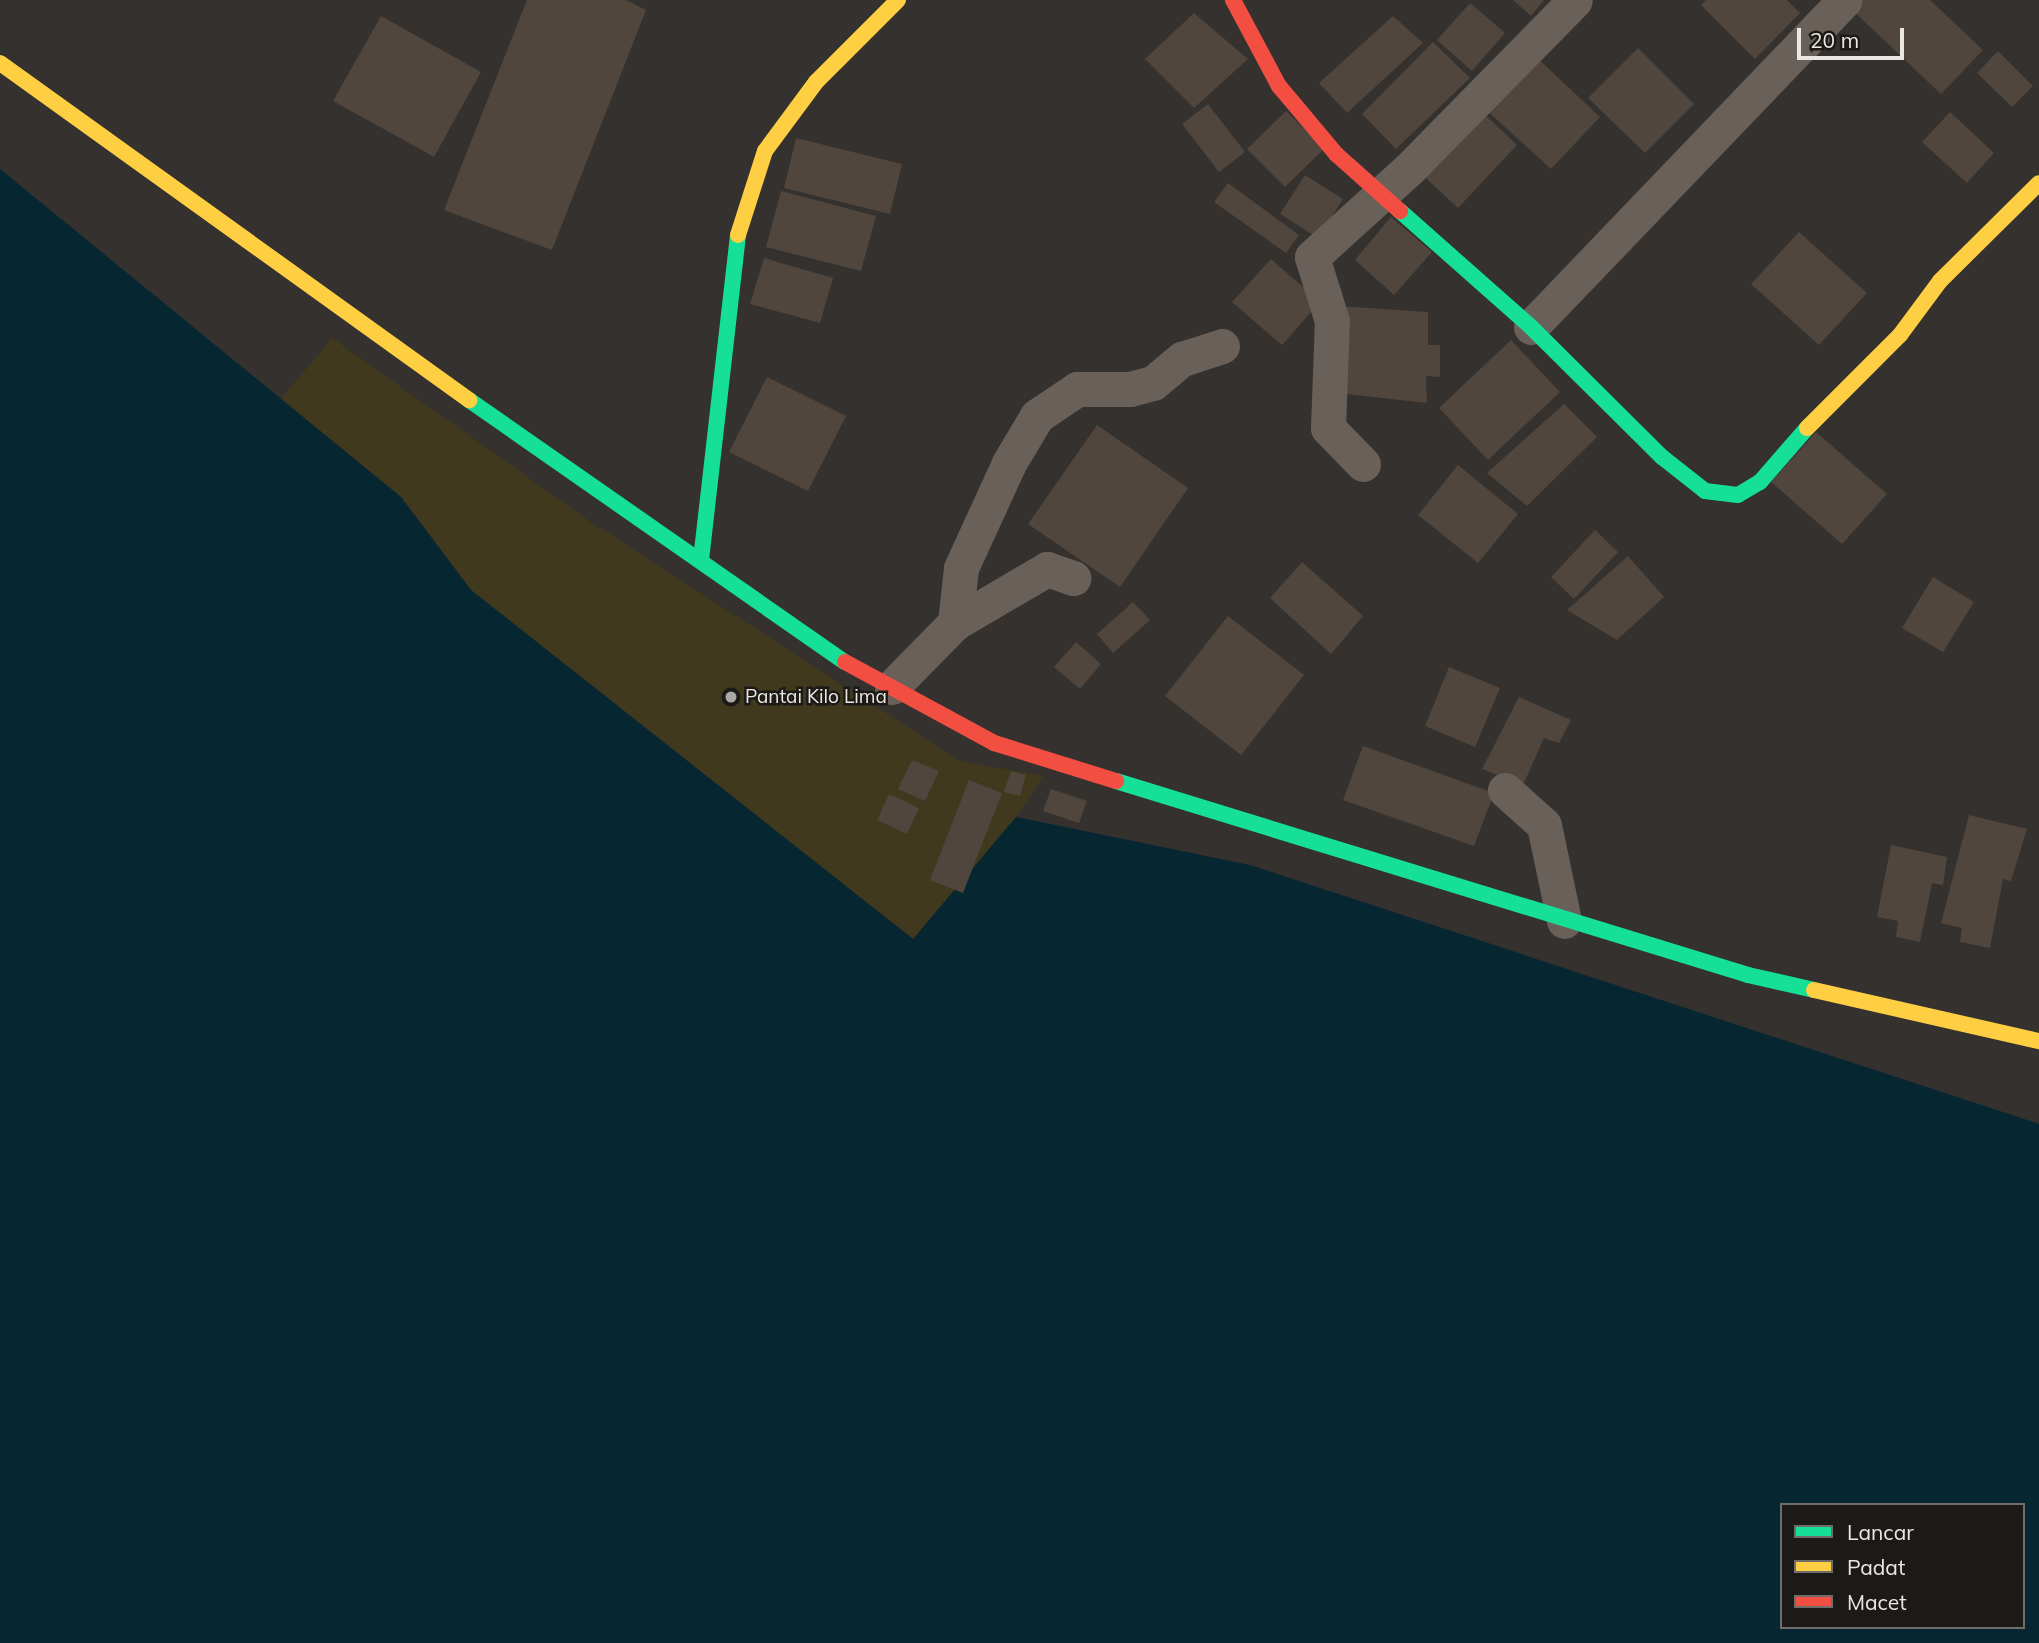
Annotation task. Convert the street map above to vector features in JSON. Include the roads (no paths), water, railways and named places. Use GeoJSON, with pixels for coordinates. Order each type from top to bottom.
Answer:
{"type":"FeatureCollection","features":[{"type":"Feature","properties":{"kind":"main road"},"geometry":{"type":"LineString","coordinates":[[701,560],[740,222],[765,151],[816,82],[898,0]]}},
{"type":"Feature","properties":{"kind":"main road"},"geometry":{"type":"LineString","coordinates":[[1233,0],[1279,86],[1301,116],[1531,327],[1661,457],[1704,491],[1738,495],[1760,482],[1779,456],[1900,335],[1940,281],[2039,183]]}},
{"type":"Feature","properties":{"kind":"main road"},"geometry":{"type":"LineString","coordinates":[[0,63],[625,513],[701,560],[845,662],[993,743],[1265,824],[1564,920],[1748,975],[2039,1041]]}},
{"type":"Feature","properties":{"kind":"street"},"geometry":{"type":"LineString","coordinates":[[1363,464],[1328,428],[1332,321],[1312,257],[1382,192],[1575,0]]}},
{"type":"Feature","properties":{"kind":"street"},"geometry":{"type":"LineString","coordinates":[[1531,327],[1845,0]]}},
{"type":"Feature","properties":{"kind":"street"},"geometry":{"type":"LineString","coordinates":[[955,623],[961,568],[1009,464],[1037,416],[1077,388],[1130,389],[1153,383],[1182,359],[1222,346]]}},
{"type":"Feature","properties":{"kind":"street"},"geometry":{"type":"LineString","coordinates":[[892,687],[955,623],[1047,569],[1073,578]]}},
{"type":"Feature","properties":{"kind":"street"},"geometry":{"type":"LineString","coordinates":[[1505,790],[1544,825],[1564,920]]}},
{"type":"Feature","properties":{"kind":"water"},"geometry":{"type":"Polygon","coordinates":[[[0,169],[401,497],[471,590],[913,939],[1016,817],[1250,865],[2039,1124],[2039,1643],[0,1643],[0,169]]]}},
{"type":"Feature","properties":{"kind":"place","name":"Pantai Kilo Lima"},"geometry":{"type":"Point","coordinates":[731,697]}}]}
